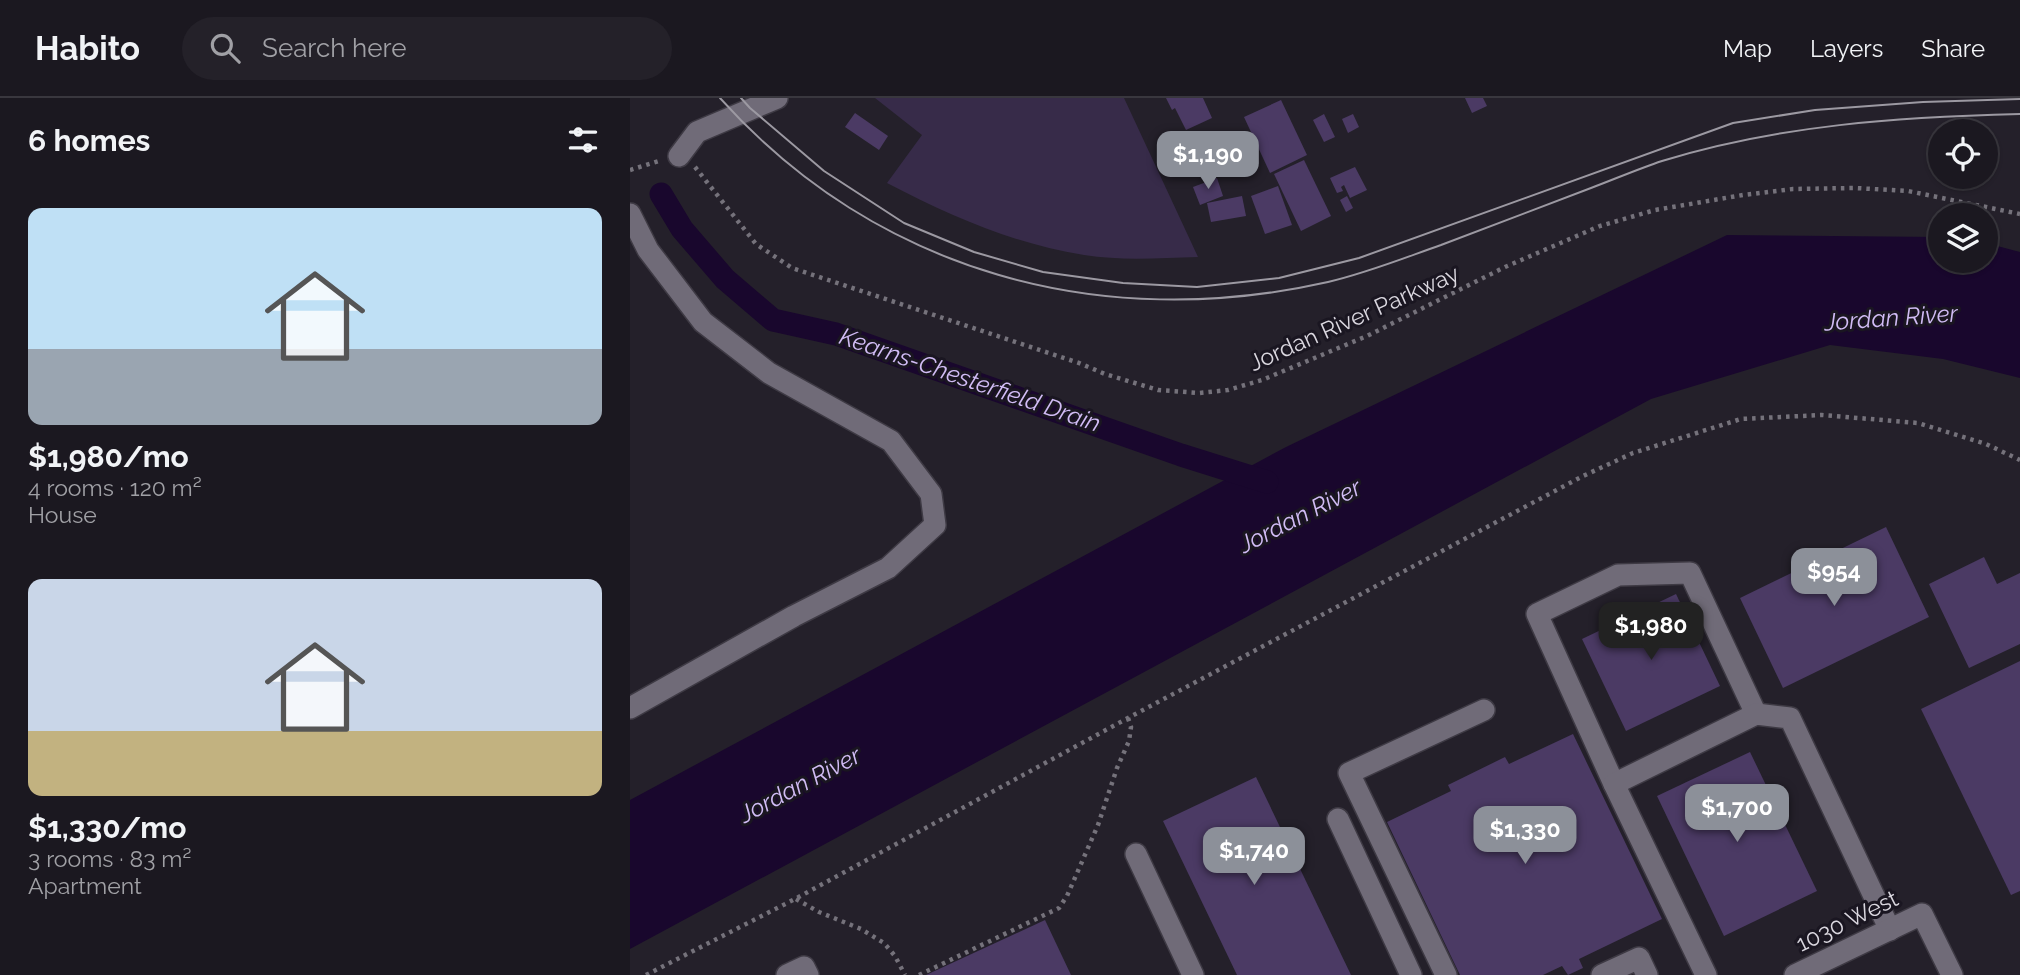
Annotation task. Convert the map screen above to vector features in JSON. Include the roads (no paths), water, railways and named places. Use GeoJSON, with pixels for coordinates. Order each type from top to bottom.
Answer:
{"type":"FeatureCollection","features":[{"type":"Feature","properties":{"kind":"street"},"geometry":{"type":"LineString","coordinates":[[679,156],[697,132],[775,99]]}},
{"type":"Feature","properties":{"kind":"street"},"geometry":{"type":"LineString","coordinates":[[630,214],[648,250],[702,322],[769,373],[891,442],[931,494],[934,525],[888,568],[794,616],[630,708]]}},
{"type":"Feature","properties":{"kind":"street"},"geometry":{"type":"LineString","coordinates":[[1706,975],[1614,784],[1537,614],[1618,575],[1690,573],[1756,714]]}},
{"type":"Feature","properties":{"kind":"street"},"geometry":{"type":"LineString","coordinates":[[1446,975],[1349,773],[1484,710]]}},
{"type":"Feature","properties":{"kind":"street"},"geometry":{"type":"LineString","coordinates":[[1614,784],[1756,714],[1790,718],[1890,930]]}},
{"type":"Feature","properties":{"kind":"street"},"geometry":{"type":"LineString","coordinates":[[1338,819],[1411,975]]}},
{"type":"Feature","properties":{"kind":"street"},"geometry":{"type":"LineString","coordinates":[[1136,854],[1193,975]]}},
{"type":"Feature","properties":{"kind":"street","name":"1030 West"},"geometry":{"type":"LineString","coordinates":[[1795,975],[1922,914],[1952,975]]}},
{"type":"Feature","properties":{"kind":"street"},"geometry":{"type":"LineString","coordinates":[[1602,975],[1639,958],[1647,975]]}},
{"type":"Feature","properties":{"kind":"water","name":"Jordan River"},"geometry":{"type":"Polygon","coordinates":[[[1727,235],[1928,237],[1928,273],[1998,273],[1998,246],[2020,252],[2020,378],[1943,359],[1830,345],[1651,399],[630,949],[630,800],[1286,447],[1727,235]]]}},
{"type":"Feature","properties":{"kind":"waterway","name":"Kearns-Chesterfield Drain"},"geometry":{"type":"LineString","coordinates":[[661,194],[682,229],[725,279],[773,320],[836,334],[1181,455],[1267,482]]}},
{"type":"Feature","properties":{"kind":"tram line"},"geometry":{"type":"LineString","coordinates":[[720,98],[782,158],[849,208],[922,247],[998,275],[1078,292],[1160,299],[1243,296],[1343,278],[1441,245],[1662,161],[1750,139],[1840,125],[2020,114]]}},
{"type":"Feature","properties":{"kind":"tram line"},"geometry":{"type":"LineString","coordinates":[[741,98],[824,171],[904,223],[974,252],[1043,272],[1123,283],[1197,287],[1279,278],[1359,258],[1733,123],[1815,110],[1923,102],[2020,99]]}}]}
